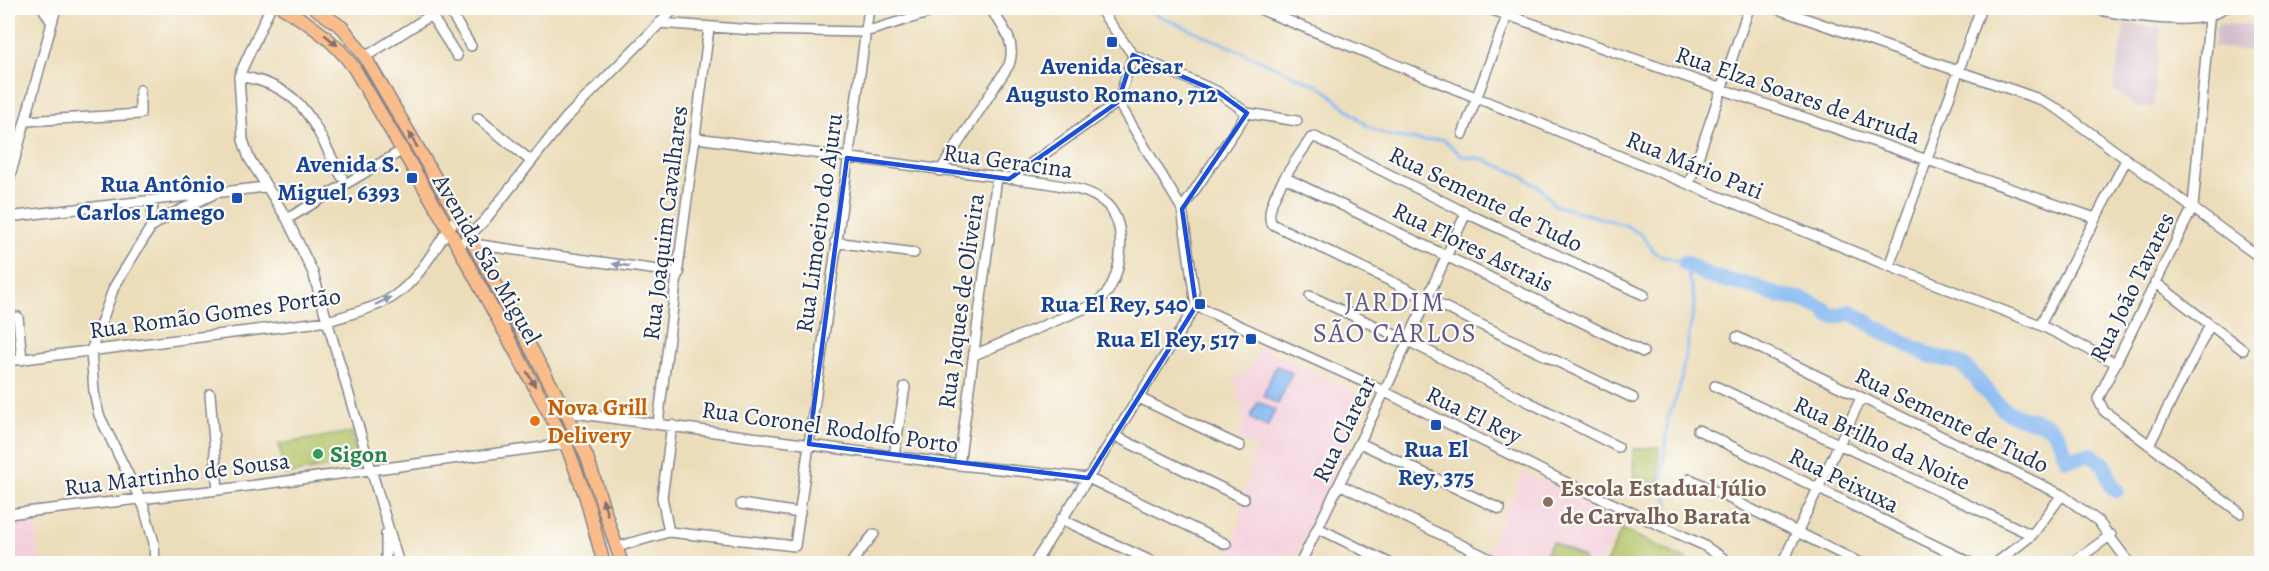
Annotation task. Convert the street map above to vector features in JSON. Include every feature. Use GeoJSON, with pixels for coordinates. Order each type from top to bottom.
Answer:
{"type":"FeatureCollection","features":[{"type":"Feature","properties":{"kind":"main road","name":"Avenida São Miguel"},"geometry":{"type":"LineString","coordinates":[[283,8],[308,22],[339,47],[354,68],[448,228],[566,444],[586,498],[604,564]]}},
{"type":"Feature","properties":{"kind":"main road","name":"Avenida São Miguel"},"geometry":{"type":"LineString","coordinates":[[315,8],[343,28],[365,57],[458,216],[566,412],[587,457],[621,564]]}},
{"type":"Feature","properties":{"kind":"street"},"geometry":{"type":"LineString","coordinates":[[43,8],[52,23]]}},
{"type":"Feature","properties":{"kind":"street"},"geometry":{"type":"LineString","coordinates":[[8,184],[56,8]]}},
{"type":"Feature","properties":{"kind":"street"},"geometry":{"type":"LineString","coordinates":[[270,8],[239,76],[243,140],[265,187],[287,219],[313,273],[399,564]]}},
{"type":"Feature","properties":{"kind":"street"},"geometry":{"type":"LineString","coordinates":[[365,57],[442,8]]}},
{"type":"Feature","properties":{"kind":"street"},"geometry":{"type":"LineString","coordinates":[[448,8],[471,46]]}},
{"type":"Feature","properties":{"kind":"street"},"geometry":{"type":"LineString","coordinates":[[458,247],[471,240],[531,161],[592,91],[675,8]]}},
{"type":"Feature","properties":{"kind":"street","name":"Rua Limoeiro do Ajuru"},"geometry":{"type":"LineString","coordinates":[[669,531],[795,546],[869,8]]}},
{"type":"Feature","properties":{"kind":"street"},"geometry":{"type":"LineString","coordinates":[[659,24],[710,28],[865,32],[945,8]]}},
{"type":"Feature","properties":{"kind":"street"},"geometry":{"type":"LineString","coordinates":[[940,171],[1009,65],[1013,53],[1008,34],[990,8]]}},
{"type":"Feature","properties":{"kind":"street"},"geometry":{"type":"LineString","coordinates":[[1099,8],[1133,55],[1218,92],[1247,113],[1297,121]]}},
{"type":"Feature","properties":{"kind":"street","name":"Rua Mário Pati"},"geometry":{"type":"LineString","coordinates":[[1257,8],[1272,10],[1689,184],[2040,325],[2116,363]]}},
{"type":"Feature","properties":{"kind":"street","name":"Rua Elza Soares de Arruda"},"geometry":{"type":"LineString","coordinates":[[1487,8],[1508,11],[1720,88],[2096,218]]}},
{"type":"Feature","properties":{"kind":"street"},"geometry":{"type":"LineString","coordinates":[[1689,184],[1749,8]]}},
{"type":"Feature","properties":{"kind":"street"},"geometry":{"type":"LineString","coordinates":[[1775,8],[2036,98],[2058,109],[2262,259]]}},
{"type":"Feature","properties":{"kind":"street"},"geometry":{"type":"LineString","coordinates":[[1889,266],[1981,8]]}},
{"type":"Feature","properties":{"kind":"street"},"geometry":{"type":"LineString","coordinates":[[2091,8],[2133,15],[2209,12],[2224,8]]}},
{"type":"Feature","properties":{"kind":"street"},"geometry":{"type":"LineString","coordinates":[[1463,134],[1508,11]]}},
{"type":"Feature","properties":{"kind":"street","name":"Rua João Tavares"},"geometry":{"type":"LineString","coordinates":[[2209,12],[2193,207],[2101,392],[2099,405],[2240,513]]}},
{"type":"Feature","properties":{"kind":"street"},"geometry":{"type":"LineString","coordinates":[[430,15],[457,56]]}},
{"type":"Feature","properties":{"kind":"street","name":"Rua Joaquim Cavalhares"},"geometry":{"type":"LineString","coordinates":[[658,423],[710,28]]}},
{"type":"Feature","properties":{"kind":"street"},"geometry":{"type":"LineString","coordinates":[[1010,178],[1118,102],[1133,55]]}},
{"type":"Feature","properties":{"kind":"street"},"geometry":{"type":"LineString","coordinates":[[239,76],[274,85],[297,99],[342,177]]}},
{"type":"Feature","properties":{"kind":"street"},"geometry":{"type":"LineString","coordinates":[[26,122],[140,114],[140,90]]}},
{"type":"Feature","properties":{"kind":"street"},"geometry":{"type":"LineString","coordinates":[[1038,562],[1062,519],[1196,306],[1182,209],[1118,102]]}},
{"type":"Feature","properties":{"kind":"street"},"geometry":{"type":"LineString","coordinates":[[1182,209],[1247,113]]}},
{"type":"Feature","properties":{"kind":"street"},"geometry":{"type":"LineString","coordinates":[[478,118],[531,161]]}},
{"type":"Feature","properties":{"kind":"street","name":"Rua Semente de Tudo"},"geometry":{"type":"LineString","coordinates":[[1286,178],[1311,138],[1315,137],[1466,213],[1644,295]]}},
{"type":"Feature","properties":{"kind":"street","name":"Rua Geracina"},"geometry":{"type":"LineString","coordinates":[[696,138],[940,171],[1010,178],[1081,190],[1107,204],[1117,221],[1120,240],[1119,261],[1112,286],[1095,304],[974,355]]}},
{"type":"Feature","properties":{"kind":"street"},"geometry":{"type":"LineString","coordinates":[[287,219],[401,150]]}},
{"type":"Feature","properties":{"kind":"street"},"geometry":{"type":"LineString","coordinates":[[2040,325],[2126,160]]}},
{"type":"Feature","properties":{"kind":"street","name":"Rua Jaques de Oliveira"},"geometry":{"type":"LineString","coordinates":[[959,465],[997,177]]}},
{"type":"Feature","properties":{"kind":"street"},"geometry":{"type":"LineString","coordinates":[[1286,178],[1268,212],[1272,224],[1633,398]]}},
{"type":"Feature","properties":{"kind":"street","name":"Rua Flores Astrais"},"geometry":{"type":"LineString","coordinates":[[1286,178],[1643,351]]}},
{"type":"Feature","properties":{"kind":"street"},"geometry":{"type":"LineString","coordinates":[[8,217],[265,187]]}},
{"type":"Feature","properties":{"kind":"street"},"geometry":{"type":"LineString","coordinates":[[155,564],[154,543],[140,498],[99,415],[94,392],[91,351],[114,287],[151,227],[168,216],[214,194]]}},
{"type":"Feature","properties":{"kind":"street"},"geometry":{"type":"LineString","coordinates":[[151,227],[153,201]]}},
{"type":"Feature","properties":{"kind":"street","name":"Rua Clarear"},"geometry":{"type":"LineString","coordinates":[[1300,564],[1360,443],[1466,213]]}},
{"type":"Feature","properties":{"kind":"street","name":"Rua Romão Gomes Portão"},"geometry":{"type":"LineString","coordinates":[[8,362],[328,321],[370,307],[394,295],[417,273],[458,216]]}},
{"type":"Feature","properties":{"kind":"street"},"geometry":{"type":"LineString","coordinates":[[471,240],[679,273]]}},
{"type":"Feature","properties":{"kind":"street"},"geometry":{"type":"LineString","coordinates":[[835,242],[914,253]]}},
{"type":"Feature","properties":{"kind":"street"},"geometry":{"type":"LineString","coordinates":[[2155,282],[2243,350]]}},
{"type":"Feature","properties":{"kind":"street"},"geometry":{"type":"LineString","coordinates":[[1310,297],[1408,341],[1618,447]]}},
{"type":"Feature","properties":{"kind":"street","name":"Rua El Rey"},"geometry":{"type":"LineString","coordinates":[[1196,306],[1384,392],[1563,480],[1703,545],[1732,564]]}},
{"type":"Feature","properties":{"kind":"street"},"geometry":{"type":"LineString","coordinates":[[18,317],[22,360]]}},
{"type":"Feature","properties":{"kind":"street"},"geometry":{"type":"LineString","coordinates":[[2150,445],[2210,325]]}},
{"type":"Feature","properties":{"kind":"street","name":"Rua Semente de Tudo"},"geometry":{"type":"LineString","coordinates":[[1737,337],[2083,507],[2111,535],[2130,564]]}},
{"type":"Feature","properties":{"kind":"street","name":"Rua Brilho da Noite"},"geometry":{"type":"LineString","coordinates":[[1715,386],[2032,536]]}},
{"type":"Feature","properties":{"kind":"street"},"geometry":{"type":"LineString","coordinates":[[894,456],[905,387]]}},
{"type":"Feature","properties":{"kind":"street"},"geometry":{"type":"LineString","coordinates":[[210,394],[218,490]]}},
{"type":"Feature","properties":{"kind":"street"},"geometry":{"type":"LineString","coordinates":[[1139,398],[1240,446]]}},
{"type":"Feature","properties":{"kind":"street"},"geometry":{"type":"LineString","coordinates":[[1782,564],[1861,398]]}},
{"type":"Feature","properties":{"kind":"street","name":"Rua Coronel Rodolfo Porto"},"geometry":{"type":"LineString","coordinates":[[566,412],[959,465],[1088,478],[1226,544]]}},
{"type":"Feature","properties":{"kind":"street"},"geometry":{"type":"LineString","coordinates":[[617,547],[669,531],[662,497],[672,425]]}},
{"type":"Feature","properties":{"kind":"street","name":"Rua Peixuxa"},"geometry":{"type":"LineString","coordinates":[[1698,430],[1973,564]]}},
{"type":"Feature","properties":{"kind":"street"},"geometry":{"type":"LineString","coordinates":[[1115,436],[1244,500]]}},
{"type":"Feature","properties":{"kind":"street"},"geometry":{"type":"LineString","coordinates":[[1360,443],[1500,509]]}},
{"type":"Feature","properties":{"kind":"street","name":"Rua Martinho de Sousa"},"geometry":{"type":"LineString","coordinates":[[8,514],[218,490],[566,444]]}},
{"type":"Feature","properties":{"kind":"street"},"geometry":{"type":"LineString","coordinates":[[1690,479],[1862,564]]}},
{"type":"Feature","properties":{"kind":"street"},"geometry":{"type":"LineString","coordinates":[[1339,484],[1500,564]]}},
{"type":"Feature","properties":{"kind":"street"},"geometry":{"type":"LineString","coordinates":[[1995,564],[2032,536],[2062,495]]}},
{"type":"Feature","properties":{"kind":"street"},"geometry":{"type":"LineString","coordinates":[[741,504],[800,513]]}},
{"type":"Feature","properties":{"kind":"street"},"geometry":{"type":"LineString","coordinates":[[385,517],[386,564]]}},
{"type":"Feature","properties":{"kind":"street"},"geometry":{"type":"LineString","coordinates":[[1062,519],[1157,564]]}},
{"type":"Feature","properties":{"kind":"street"},"geometry":{"type":"LineString","coordinates":[[1318,528],[1391,564]]}},
{"type":"Feature","properties":{"kind":"street"},"geometry":{"type":"LineString","coordinates":[[850,564],[874,534]]}},
{"type":"Feature","properties":{"kind":"street"},"geometry":{"type":"LineString","coordinates":[[2071,564],[2111,535]]}},
{"type":"Feature","properties":{"kind":"highlighted area"},"geometry":{"type":"Polygon","coordinates":[[[1133,55],[1218,92],[1247,113],[1182,209],[1196,306],[1088,478],[809,444],[847,158],[1009,179],[1118,102],[1133,55]]]}},
{"type":"Feature","properties":{"kind":"shaded area"},"geometry":{"type":"Polygon","coordinates":[[[2125,24],[2161,27],[2153,108],[2139,107],[2113,90],[2125,24]]]}},
{"type":"Feature","properties":{"kind":"shaded area"},"geometry":{"type":"Polygon","coordinates":[[[2221,24],[2261,26],[2261,52],[2213,47],[2216,26],[2221,24]]]}},
{"type":"Feature","properties":{"kind":"shaded area"},"geometry":{"type":"Polygon","coordinates":[[[1260,346],[1363,396],[1365,403],[1358,423],[1292,563],[1224,564],[1239,524],[1252,458],[1257,448],[1236,438],[1244,421],[1234,380],[1250,369],[1260,346]]]}},
{"type":"Feature","properties":{"kind":"shaded area","name":"Escola Estadual Júlio de Carvalho Barata"},"geometry":{"type":"Polygon","coordinates":[[[1524,472],[1622,519],[1601,563],[1513,563],[1487,551],[1524,472]]]}},
{"type":"Feature","properties":{"kind":"shaded area"},"geometry":{"type":"Polygon","coordinates":[[[34,522],[40,563],[8,563],[8,524],[34,522]]]}},
{"type":"Feature","properties":{"kind":"green space","name":"Sigon"},"geometry":{"type":"Polygon","coordinates":[[[352,432],[357,463],[284,475],[279,444],[352,432]]]}},
{"type":"Feature","properties":{"kind":"green space"},"geometry":{"type":"Polygon","coordinates":[[[1659,447],[1659,487],[1634,491],[1633,449],[1659,447]]]}},
{"type":"Feature","properties":{"kind":"green space"},"geometry":{"type":"Polygon","coordinates":[[[1622,529],[1693,563],[1606,563],[1622,529]]]}},
{"type":"Feature","properties":{"kind":"green space"},"geometry":{"type":"Polygon","coordinates":[[[1552,542],[1584,558],[1582,563],[1541,563],[1552,542]]]}},
{"type":"Feature","properties":{"kind":"water"},"geometry":{"type":"Polygon","coordinates":[[[1276,366],[1292,373],[1278,404],[1263,396],[1276,366]]]}},
{"type":"Feature","properties":{"kind":"water"},"geometry":{"type":"Polygon","coordinates":[[[1258,402],[1275,410],[1267,427],[1250,418],[1258,402]]]}},
{"type":"Feature","properties":{"kind":"waterway"},"geometry":{"type":"LineString","coordinates":[[1148,8],[1151,12],[1323,88],[1367,126],[1389,136],[1424,141],[1443,139],[1462,156],[1483,159],[1519,174],[1543,190],[1554,205],[1625,225],[1642,235],[1653,251],[1661,256],[1685,263],[1695,301],[1679,390],[1668,417],[1662,479],[1668,505]]}},
{"type":"Feature","properties":{"kind":"waterway"},"geometry":{"type":"LineString","coordinates":[[1685,263],[1711,277],[1756,287],[1778,296],[1801,299],[1824,309],[1828,315],[1837,316],[1851,312],[1929,355],[1956,362],[1970,372],[2005,410],[2052,429],[2059,438],[2067,459],[2089,455],[2104,464],[2111,485],[2116,490]]}},
{"type":"Feature","properties":{"kind":"place","name":"Avenida Cesar Augusto Romano, 712"},"geometry":{"type":"Point","coordinates":[1112,42]}},
{"type":"Feature","properties":{"kind":"place","name":"Avenida S. Miguel, 6393"},"geometry":{"type":"Point","coordinates":[412,178]}},
{"type":"Feature","properties":{"kind":"place","name":"Rua Antônio Carlos Lamego"},"geometry":{"type":"Point","coordinates":[237,198]}},
{"type":"Feature","properties":{"kind":"place","name":"Rua El Rey, 540"},"geometry":{"type":"Point","coordinates":[1200,304]}},
{"type":"Feature","properties":{"kind":"place","name":"Rua El Rey, 517"},"geometry":{"type":"Point","coordinates":[1251,339]}},
{"type":"Feature","properties":{"kind":"place","name":"Nova Grill Delivery"},"geometry":{"type":"Point","coordinates":[535,421]}},
{"type":"Feature","properties":{"kind":"place","name":"Rua El Rey, 375"},"geometry":{"type":"Point","coordinates":[1436,425]}},
{"type":"Feature","properties":{"kind":"place","name":"Sigon"},"geometry":{"type":"Point","coordinates":[318,454]}},
{"type":"Feature","properties":{"kind":"place","name":"Escola Estadual Júlio de Carvalho Barata"},"geometry":{"type":"Point","coordinates":[1548,502]}},
{"type":"Feature","properties":{"kind":"district","name":"JARDIM SÃO CARLOS"},"geometry":{"type":"Point","coordinates":[1395,318]}}]}
